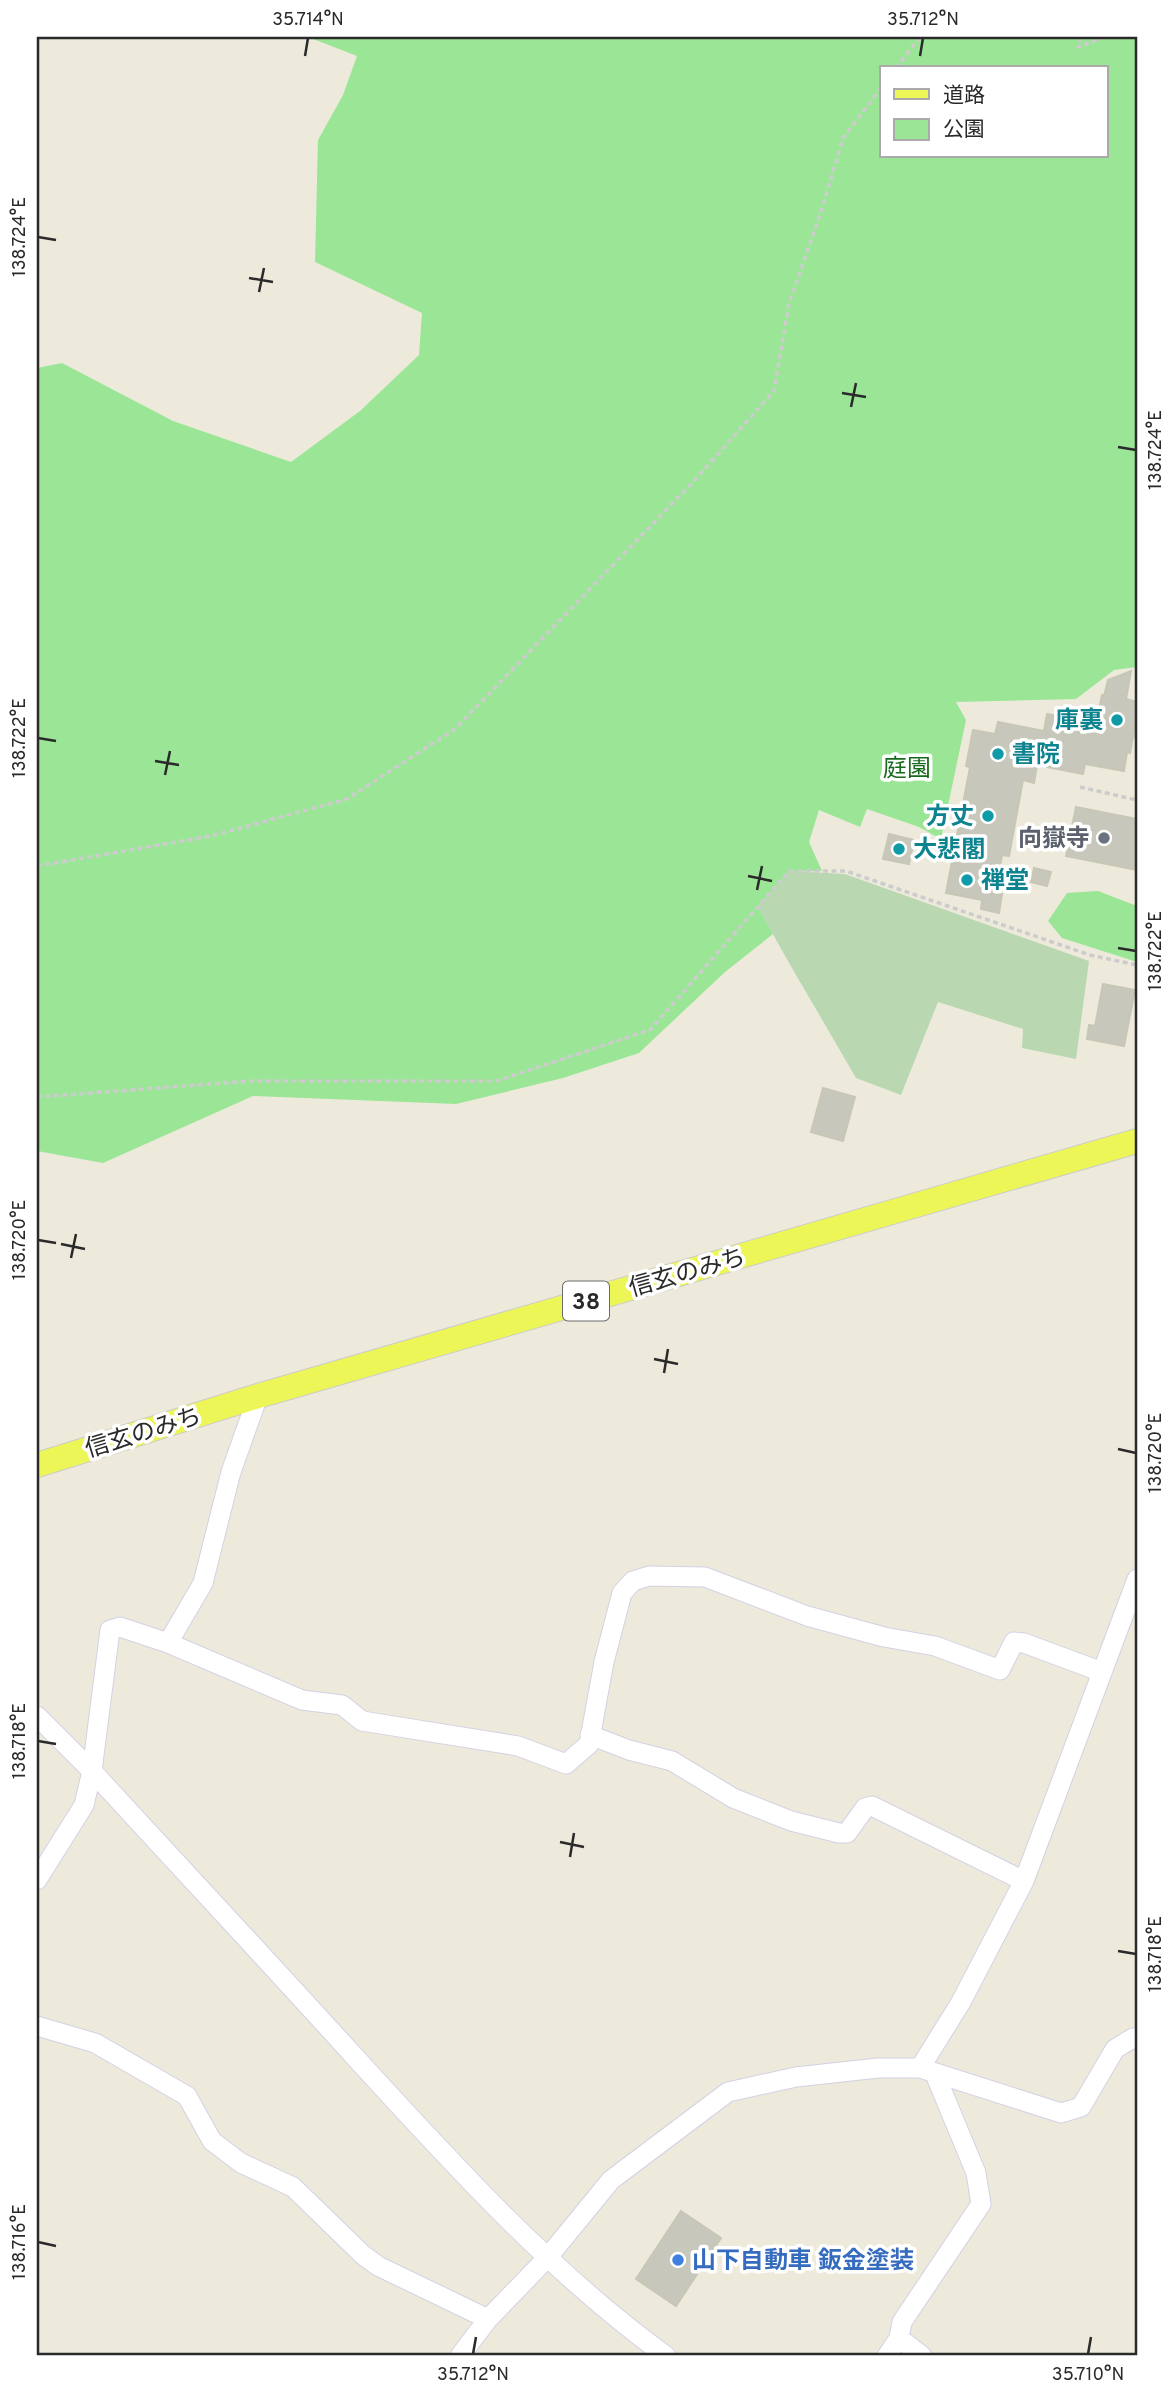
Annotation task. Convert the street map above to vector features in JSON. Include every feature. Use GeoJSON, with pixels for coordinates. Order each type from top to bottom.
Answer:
{"type":"FeatureCollection","features":[{"type":"Feature","properties":{"kind":"main road","name":"信玄のみち"},"geometry":{"type":"LineString","coordinates":[[37,1465],[258,1396],[1137,1141]]}},
{"type":"Feature","properties":{"kind":"street"},"geometry":{"type":"LineString","coordinates":[[168,1643],[203,1583],[231,1472],[258,1396]]}},
{"type":"Feature","properties":{"kind":"street"},"geometry":{"type":"LineString","coordinates":[[37,1880],[84,1805],[92,1771],[110,1630],[120,1627],[168,1643],[302,1700],[342,1705],[362,1721],[517,1746],[566,1764],[589,1744],[604,1662],[622,1593],[633,1581],[649,1576],[705,1577],[807,1616],[884,1637],[935,1646],[989,1668],[1000,1670],[1014,1642],[1024,1643],[1102,1672]]}},
{"type":"Feature","properties":{"kind":"street"},"geometry":{"type":"LineString","coordinates":[[928,2071],[1024,1881],[1137,1579]]}},
{"type":"Feature","properties":{"kind":"street"},"geometry":{"type":"LineString","coordinates":[[37,1716],[92,1771],[472,2185],[548,2257],[641,2338],[666,2356]]}},
{"type":"Feature","properties":{"kind":"street"},"geometry":{"type":"LineString","coordinates":[[590,1735],[629,1750],[673,1761],[733,1798],[791,1821],[847,1833],[865,1808],[872,1806],[1024,1881]]}},
{"type":"Feature","properties":{"kind":"street"},"geometry":{"type":"LineString","coordinates":[[37,2026],[95,2043],[187,2096],[212,2141],[241,2163],[293,2187],[363,2255],[378,2266],[488,2319]]}},
{"type":"Feature","properties":{"kind":"street"},"geometry":{"type":"LineString","coordinates":[[460,2356],[488,2319],[548,2257],[611,2180],[728,2092],[796,2077],[878,2068],[928,2071],[1061,2113],[1081,2107],[1115,2049],[1133,2038],[1137,2039]]}},
{"type":"Feature","properties":{"kind":"street"},"geometry":{"type":"LineString","coordinates":[[887,2356],[899,2338],[902,2322],[981,2204],[976,2173],[928,2071]]}},
{"type":"Feature","properties":{"kind":"street"},"geometry":{"type":"LineString","coordinates":[[899,2338],[922,2356]]}},
{"type":"Feature","properties":{"kind":"path"},"geometry":{"type":"LineString","coordinates":[[898,66],[920,37]]}},
{"type":"Feature","properties":{"kind":"path"},"geometry":{"type":"LineString","coordinates":[[1081,37],[1078,47],[1105,37]]}},
{"type":"Feature","properties":{"kind":"path"},"geometry":{"type":"LineString","coordinates":[[37,866],[211,836],[347,799],[456,729],[693,482],[774,391],[789,303],[821,212],[843,138],[880,90]]}},
{"type":"Feature","properties":{"kind":"path"},"geometry":{"type":"LineString","coordinates":[[1080,787],[1137,800]]}},
{"type":"Feature","properties":{"kind":"path"},"geometry":{"type":"LineString","coordinates":[[37,1097],[251,1081],[496,1081],[650,1030],[789,872],[846,871],[1090,955],[1137,964]]}},
{"type":"Feature","properties":{"kind":"green space","name":"庭園"},"geometry":{"type":"Polygon","coordinates":[[[308,37],[1137,37],[1137,667],[1114,670],[1076,699],[956,702],[966,720],[941,839],[919,827],[867,809],[860,827],[819,810],[809,842],[822,871],[789,872],[758,907],[773,934],[725,972],[639,1053],[563,1078],[456,1104],[253,1096],[103,1163],[37,1151],[37,368],[62,363],[173,421],[291,462],[360,411],[419,355],[422,313],[315,262],[318,140],[343,95],[357,56],[308,37]]]}},
{"type":"Feature","properties":{"kind":"green space"},"geometry":{"type":"Polygon","coordinates":[[[789,871],[845,874],[1089,961],[1076,1059],[1022,1048],[1023,1029],[938,1002],[901,1095],[856,1078],[758,907],[789,871]]]}},
{"type":"Feature","properties":{"kind":"green space"},"geometry":{"type":"Polygon","coordinates":[[[1098,891],[1137,906],[1137,962],[1062,938],[1048,921],[1067,893],[1098,891]]]}},
{"type":"Feature","properties":{"kind":"building"},"geometry":{"type":"Polygon","coordinates":[[[1131,671],[1126,699],[1137,702],[1137,716],[1124,771],[1085,764],[1083,774],[1037,765],[1034,783],[1023,780],[1009,856],[1002,855],[995,893],[1002,894],[999,913],[981,909],[982,900],[946,893],[970,767],[966,766],[973,730],[995,734],[998,722],[1044,731],[1047,714],[1096,723],[1108,680],[1131,671]]]}},
{"type":"Feature","properties":{"kind":"building","name":"向嶽寺"},"geometry":{"type":"Polygon","coordinates":[[[1076,807],[1137,819],[1137,870],[1066,856],[1076,807]]]}},
{"type":"Feature","properties":{"kind":"building","name":"大悲閣"},"geometry":{"type":"Polygon","coordinates":[[[889,834],[914,840],[909,864],[883,859],[889,834]]]}},
{"type":"Feature","properties":{"kind":"building"},"geometry":{"type":"Polygon","coordinates":[[[1034,868],[1051,872],[1047,886],[1031,882],[1034,868]]]}},
{"type":"Feature","properties":{"kind":"building"},"geometry":{"type":"Polygon","coordinates":[[[1103,984],[1135,990],[1124,1046],[1087,1039],[1089,1025],[1095,1026],[1103,984]]]}},
{"type":"Feature","properties":{"kind":"building"},"geometry":{"type":"Polygon","coordinates":[[[823,1088],[855,1097],[843,1141],[811,1132],[823,1088]]]}},
{"type":"Feature","properties":{"kind":"building"},"geometry":{"type":"Polygon","coordinates":[[[681,2211],[721,2238],[676,2306],[636,2279],[681,2211]]]}},
{"type":"Feature","properties":{"kind":"place","name":"庫裏"},"geometry":{"type":"Point","coordinates":[1117,720]}},
{"type":"Feature","properties":{"kind":"place","name":"書院"},"geometry":{"type":"Point","coordinates":[998,754]}},
{"type":"Feature","properties":{"kind":"place","name":"方丈"},"geometry":{"type":"Point","coordinates":[988,816]}},
{"type":"Feature","properties":{"kind":"place","name":"向嶽寺"},"geometry":{"type":"Point","coordinates":[1104,838]}},
{"type":"Feature","properties":{"kind":"place","name":"大悲閣"},"geometry":{"type":"Point","coordinates":[899,849]}},
{"type":"Feature","properties":{"kind":"place","name":"禅堂"},"geometry":{"type":"Point","coordinates":[967,880]}},
{"type":"Feature","properties":{"kind":"place","name":"山下自動車 鈑金塗装"},"geometry":{"type":"Point","coordinates":[678,2260]}}]}
